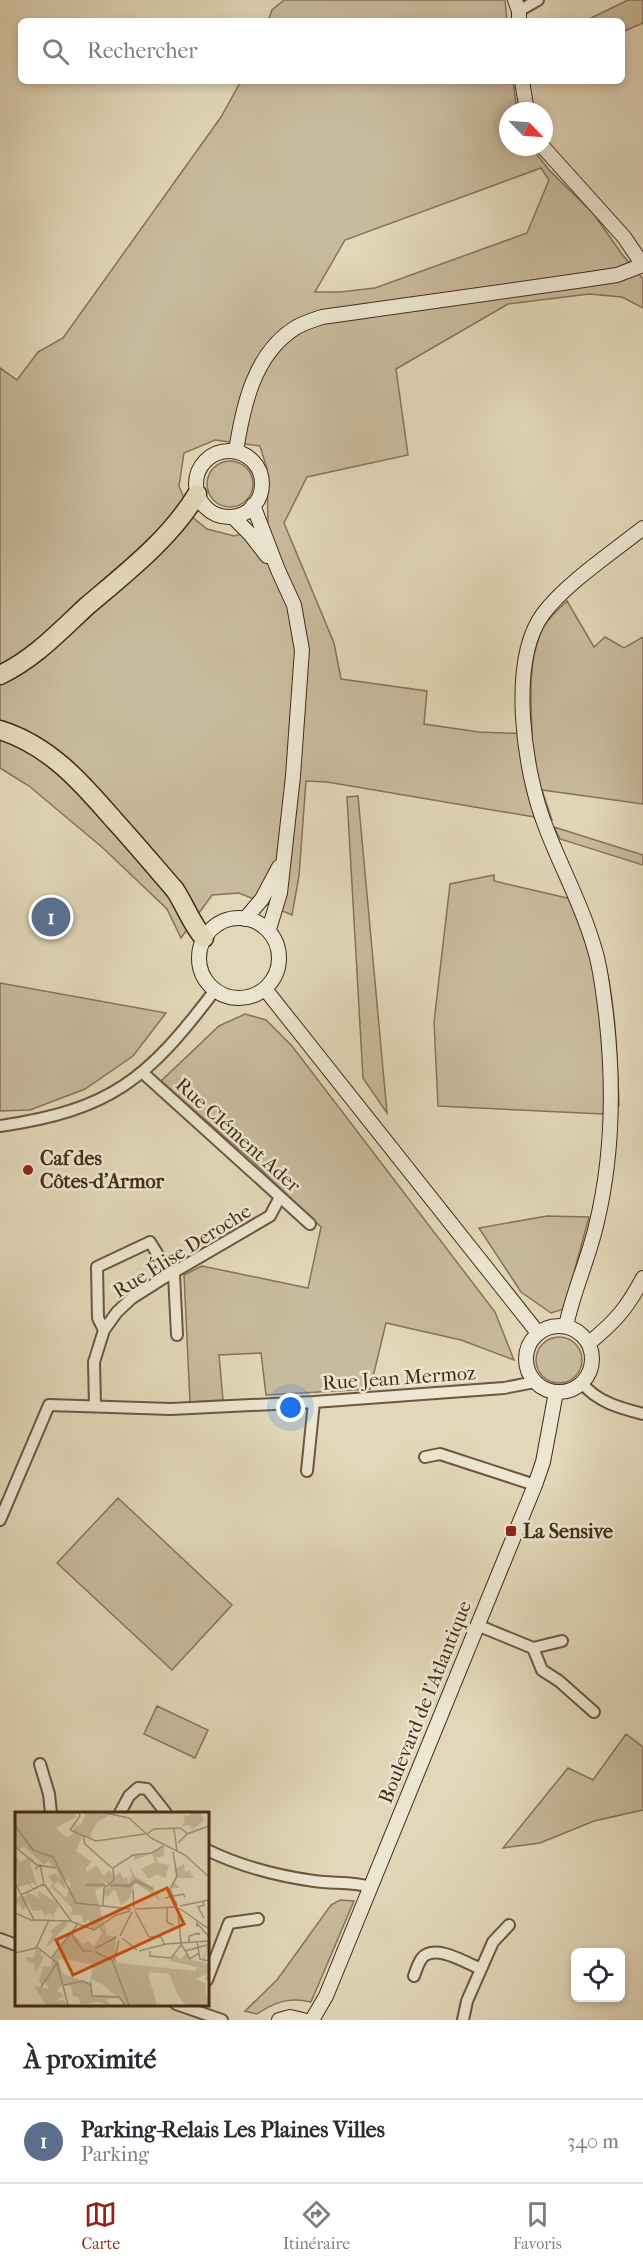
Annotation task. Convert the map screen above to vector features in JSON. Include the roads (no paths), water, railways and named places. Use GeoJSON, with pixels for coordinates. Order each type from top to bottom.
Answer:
{"type":"FeatureCollection","features":[{"type":"Feature","properties":{"kind":"highway"},"geometry":{"type":"LineString","coordinates":[[0,675],[34,654],[124,573],[175,524],[197,494]]}},
{"type":"Feature","properties":{"kind":"highway"},"geometry":{"type":"LineString","coordinates":[[0,730],[49,754],[82,783],[175,890],[187,908],[198,932],[204,938]]}},
{"type":"Feature","properties":{"kind":"main road"},"geometry":{"type":"LineString","coordinates":[[522,84],[526,102]]}},
{"type":"Feature","properties":{"kind":"main road"},"geometry":{"type":"LineString","coordinates":[[236,451],[244,409],[255,376],[266,356],[297,326],[322,317],[577,281],[617,274],[643,265],[624,237],[551,156]]}},
{"type":"Feature","properties":{"kind":"main road"},"geometry":{"type":"LineString","coordinates":[[236,451],[255,464],[262,485],[253,506],[240,515],[221,516],[211,512],[202,504],[197,494],[197,475],[208,458],[216,453],[236,451]]}},
{"type":"Feature","properties":{"kind":"main road"},"geometry":{"type":"LineString","coordinates":[[253,506],[294,605],[300,628],[302,650],[293,776],[280,893],[269,929]]}},
{"type":"Feature","properties":{"kind":"main road"},"geometry":{"type":"LineString","coordinates":[[233,517],[250,534],[278,570]]}},
{"type":"Feature","properties":{"kind":"main road"},"geometry":{"type":"LineString","coordinates":[[566,1326],[597,1224],[607,1161],[611,1110],[610,1063],[601,979],[595,948],[578,900],[545,825],[531,777],[522,699],[524,667],[530,635],[544,613],[563,592],[643,528]]}},
{"type":"Feature","properties":{"kind":"main road"},"geometry":{"type":"LineString","coordinates":[[245,919],[261,899],[275,872],[283,863]]}},
{"type":"Feature","properties":{"kind":"main road"},"geometry":{"type":"LineString","coordinates":[[236,918],[245,919],[269,929],[278,947],[280,958],[278,970],[273,981],[265,989],[245,998],[224,996],[207,982],[201,972],[200,948],[204,938],[213,928],[224,921],[236,918]]}},
{"type":"Feature","properties":{"kind":"main road"},"geometry":{"type":"LineString","coordinates":[[265,989],[538,1333]]}},
{"type":"Feature","properties":{"kind":"main road"},"geometry":{"type":"LineString","coordinates":[[589,1343],[615,1321],[643,1278]]}},
{"type":"Feature","properties":{"kind":"main road"},"geometry":{"type":"LineString","coordinates":[[556,1325],[566,1326],[575,1329],[589,1343],[592,1364],[589,1375],[574,1389],[548,1391],[535,1382],[528,1373],[526,1351],[538,1333],[556,1325]]}},
{"type":"Feature","properties":{"kind":"main road","name":"Boulevard de l'Atlantique"},"geometry":{"type":"LineString","coordinates":[[312,2020],[326,1996],[535,1485],[543,1462],[556,1392]]}},
{"type":"Feature","properties":{"kind":"main road"},"geometry":{"type":"LineString","coordinates":[[279,2020],[290,2017],[303,2020]]}},
{"type":"Feature","properties":{"kind":"street"},"geometry":{"type":"LineString","coordinates":[[517,11],[538,0]]}},
{"type":"Feature","properties":{"kind":"street"},"geometry":{"type":"LineString","coordinates":[[0,1126],[41,1120],[86,1106],[118,1091],[143,1073],[179,1036],[215,990]]}},
{"type":"Feature","properties":{"kind":"street","name":"Rue Clément Ader"},"geometry":{"type":"LineString","coordinates":[[143,1073],[310,1224]]}},
{"type":"Feature","properties":{"kind":"street","name":"Rue Élise Deroche"},"geometry":{"type":"LineString","coordinates":[[95,1406],[94,1362],[104,1330],[117,1312],[132,1298],[270,1216],[280,1197]]}},
{"type":"Feature","properties":{"kind":"street"},"geometry":{"type":"LineString","coordinates":[[104,1330],[98,1318],[97,1267],[150,1242],[166,1268],[174,1274],[177,1335]]}},
{"type":"Feature","properties":{"kind":"street","name":"Rue Jean Mermoz"},"geometry":{"type":"LineString","coordinates":[[0,1521],[49,1405],[171,1409],[314,1402],[504,1388],[535,1382]]}},
{"type":"Feature","properties":{"kind":"street"},"geometry":{"type":"LineString","coordinates":[[582,1383],[592,1394],[608,1404],[643,1414]]}},
{"type":"Feature","properties":{"kind":"street"},"geometry":{"type":"LineString","coordinates":[[307,1471],[314,1402]]}},
{"type":"Feature","properties":{"kind":"street"},"geometry":{"type":"LineString","coordinates":[[425,1457],[440,1454],[535,1485]]}},
{"type":"Feature","properties":{"kind":"street"},"geometry":{"type":"LineString","coordinates":[[477,1625],[533,1648],[562,1641]]}},
{"type":"Feature","properties":{"kind":"street"},"geometry":{"type":"LineString","coordinates":[[533,1648],[542,1670],[559,1681],[594,1712]]}},
{"type":"Feature","properties":{"kind":"street"},"geometry":{"type":"LineString","coordinates":[[40,1764],[49,1794],[51,1812]]}},
{"type":"Feature","properties":{"kind":"street"},"geometry":{"type":"LineString","coordinates":[[121,1812],[129,1796],[138,1788],[147,1789],[165,1812]]}},
{"type":"Feature","properties":{"kind":"street"},"geometry":{"type":"LineString","coordinates":[[208,1850],[268,1872],[314,1881],[369,1887]]}},
{"type":"Feature","properties":{"kind":"street"},"geometry":{"type":"LineString","coordinates":[[208,1977],[229,1923],[258,1919]]}},
{"type":"Feature","properties":{"kind":"street"},"geometry":{"type":"LineString","coordinates":[[463,2020],[467,2001],[493,1942],[509,1925]]}},
{"type":"Feature","properties":{"kind":"street"},"geometry":{"type":"LineString","coordinates":[[0,1939],[15,1945]]}},
{"type":"Feature","properties":{"kind":"street"},"geometry":{"type":"LineString","coordinates":[[414,1976],[423,1957],[440,1951],[481,1969]]}},
{"type":"Feature","properties":{"kind":"street"},"geometry":{"type":"LineString","coordinates":[[197,2007],[222,2020]]}},
{"type":"Feature","properties":{"kind":"place","name":"Parking-Relais Les Plaines Villes"},"geometry":{"type":"Point","coordinates":[51,917]}},
{"type":"Feature","properties":{"kind":"place","name":"Caf des Côtes-d'Armor"},"geometry":{"type":"Point","coordinates":[28,1170]}},
{"type":"Feature","properties":{"kind":"place","name":"La Sensive"},"geometry":{"type":"Point","coordinates":[511,1531]}}]}
